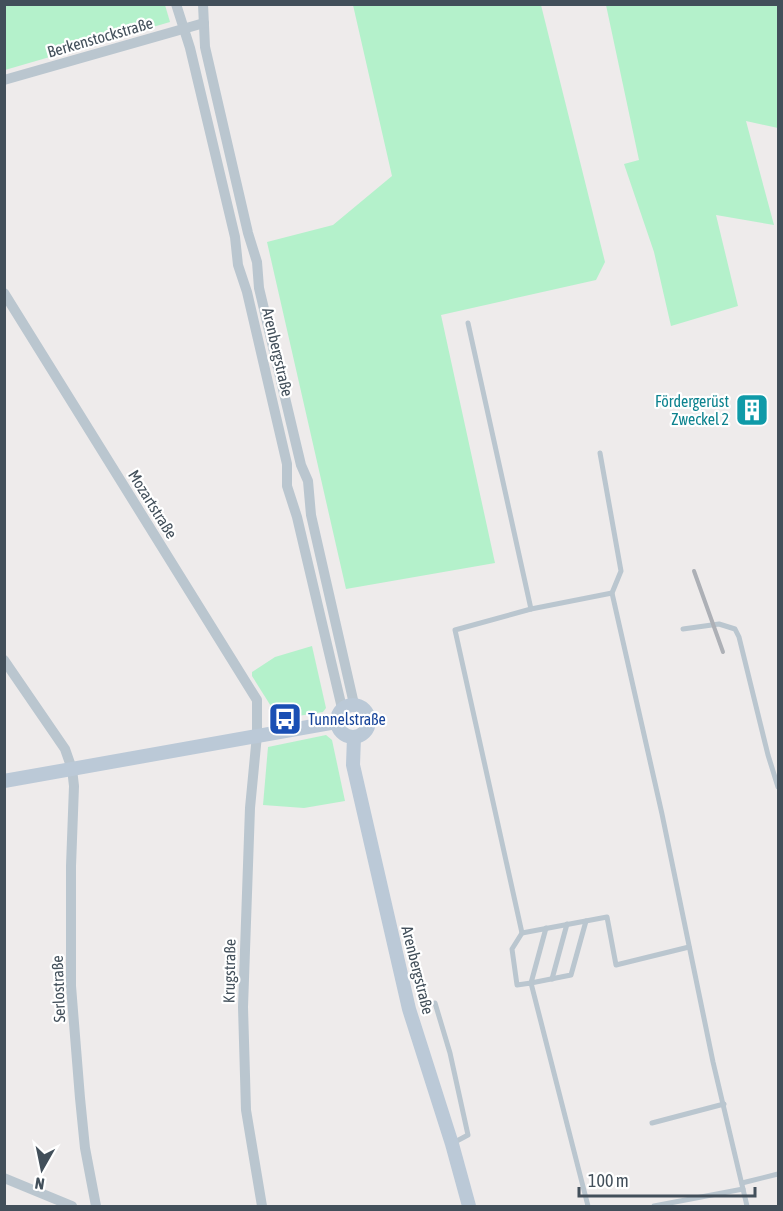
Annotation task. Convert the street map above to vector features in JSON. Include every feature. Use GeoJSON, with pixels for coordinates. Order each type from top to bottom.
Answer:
{"type":"FeatureCollection","features":[{"type":"Feature","properties":{"kind":"street","name":"Arenbergstraße"},"geometry":{"type":"LineString","coordinates":[[176,4],[235,237],[238,265],[247,292],[287,464],[287,486],[297,517],[344,712]]}},
{"type":"Feature","properties":{"kind":"street","name":"Arenbergstraße"},"geometry":{"type":"LineString","coordinates":[[203,4],[205,47],[248,233],[258,262],[259,288],[301,465],[308,481],[310,515],[344,712]]}},
{"type":"Feature","properties":{"kind":"street","name":"Berkenstockstraße"},"geometry":{"type":"LineString","coordinates":[[4,80],[204,23]]}},
{"type":"Feature","properties":{"kind":"street","name":"Mozartstraße"},"geometry":{"type":"LineString","coordinates":[[4,293],[257,699],[257,735]]}},
{"type":"Feature","properties":{"kind":"street"},"geometry":{"type":"LineString","coordinates":[[4,660],[65,749],[72,769]]}},
{"type":"Feature","properties":{"kind":"street","name":"Arenbergstraße"},"geometry":{"type":"LineString","coordinates":[[344,712],[363,708],[368,714],[367,729],[361,735],[354,737],[353,765],[409,1009],[452,1143],[469,1206]]}},
{"type":"Feature","properties":{"kind":"street"},"geometry":{"type":"LineString","coordinates":[[4,781],[257,735],[344,712]]}},
{"type":"Feature","properties":{"kind":"street"},"geometry":{"type":"LineString","coordinates":[[344,712],[339,730],[345,735],[354,737]]}},
{"type":"Feature","properties":{"kind":"street","name":"Krugstraße"},"geometry":{"type":"LineString","coordinates":[[257,735],[250,808],[243,1007],[246,1110],[262,1206]]}},
{"type":"Feature","properties":{"kind":"street","name":"Serlostraße"},"geometry":{"type":"LineString","coordinates":[[72,769],[74,786],[71,986],[80,1098],[96,1206]]}},
{"type":"Feature","properties":{"kind":"street"},"geometry":{"type":"LineString","coordinates":[[4,1178],[72,1206]]}},
{"type":"Feature","properties":{"kind":"lane"},"geometry":{"type":"LineString","coordinates":[[468,323],[531,609]]}},
{"type":"Feature","properties":{"kind":"lane"},"geometry":{"type":"LineString","coordinates":[[600,453],[621,571],[612,593],[747,1206]]}},
{"type":"Feature","properties":{"kind":"lane"},"geometry":{"type":"LineString","coordinates":[[586,921],[571,975],[517,985],[512,949],[522,933],[455,630],[531,609],[612,593]]}},
{"type":"Feature","properties":{"kind":"lane"},"geometry":{"type":"LineString","coordinates":[[683,629],[719,624],[735,629],[778,787]]}},
{"type":"Feature","properties":{"kind":"lane"},"geometry":{"type":"LineString","coordinates":[[522,933],[607,917],[616,965],[689,947]]}},
{"type":"Feature","properties":{"kind":"lane"},"geometry":{"type":"LineString","coordinates":[[552,979],[567,924]]}},
{"type":"Feature","properties":{"kind":"lane"},"geometry":{"type":"LineString","coordinates":[[546,928],[531,983],[588,1206]]}},
{"type":"Feature","properties":{"kind":"lane"},"geometry":{"type":"LineString","coordinates":[[435,1003],[450,1053],[468,1135],[452,1143]]}},
{"type":"Feature","properties":{"kind":"lane"},"geometry":{"type":"LineString","coordinates":[[652,1123],[724,1104]]}},
{"type":"Feature","properties":{"kind":"lane"},"geometry":{"type":"LineString","coordinates":[[654,1206],[742,1186],[778,1174]]}},
{"type":"Feature","properties":{"kind":"green space"},"geometry":{"type":"Polygon","coordinates":[[[5,4],[165,5],[170,22],[5,70],[5,4]]]}},
{"type":"Feature","properties":{"kind":"green space"},"geometry":{"type":"Polygon","coordinates":[[[353,5],[541,5],[605,262],[596,280],[441,315],[495,563],[346,589],[267,242],[333,225],[392,176],[353,5]]]}},
{"type":"Feature","properties":{"kind":"green space"},"geometry":{"type":"Polygon","coordinates":[[[606,5],[778,5],[778,128],[746,121],[774,225],[716,215],[738,306],[671,326],[654,252],[624,164],[639,160],[606,5]]]}},
{"type":"Feature","properties":{"kind":"green space"},"geometry":{"type":"Polygon","coordinates":[[[312,646],[326,708],[323,712],[279,719],[252,676],[252,672],[275,657],[312,646]]]}},
{"type":"Feature","properties":{"kind":"green space"},"geometry":{"type":"Polygon","coordinates":[[[326,735],[332,740],[345,801],[304,808],[263,805],[268,747],[326,735]]]}},
{"type":"Feature","properties":{"kind":"railway"},"geometry":{"type":"LineString","coordinates":[[694,571],[723,652]]}},
{"type":"Feature","properties":{"kind":"place","name":"Fördergerüst Zweckel 2"},"geometry":{"type":"Point","coordinates":[752,410]}},
{"type":"Feature","properties":{"kind":"place","name":"Tunnelstraße"},"geometry":{"type":"Point","coordinates":[285,719]}}]}
